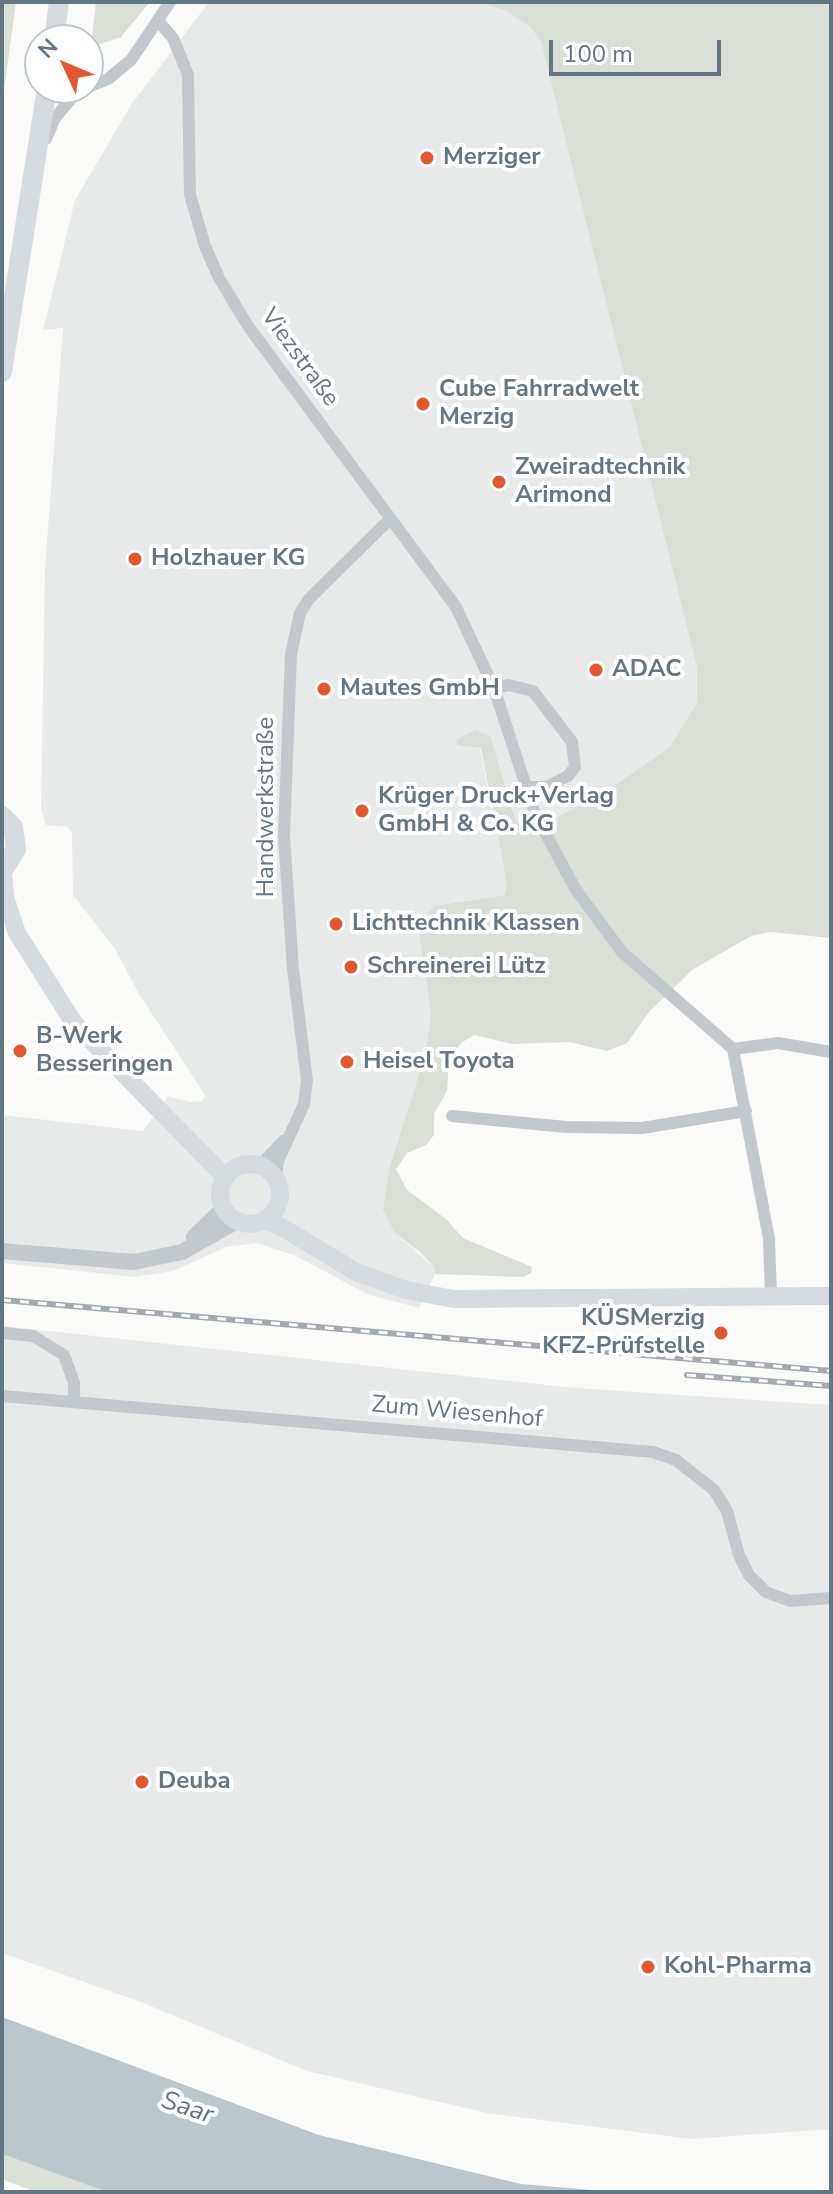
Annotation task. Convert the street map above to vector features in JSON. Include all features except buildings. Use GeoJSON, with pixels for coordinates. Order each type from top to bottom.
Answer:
{"type":"FeatureCollection","features":[{"type":"Feature","properties":{"kind":"main road"},"geometry":{"type":"LineString","coordinates":[[2,372],[44,104]]}},
{"type":"Feature","properties":{"kind":"main road"},"geometry":{"type":"LineString","coordinates":[[2,816],[16,837],[13,859],[2,872],[6,908],[30,956],[74,1023],[121,1075],[232,1173]]}},
{"type":"Feature","properties":{"kind":"main road"},"geometry":{"type":"LineString","coordinates":[[278,1204],[265,1220],[256,1224],[230,1214],[221,1193],[232,1173],[260,1166],[276,1179],[278,1204],[289,1217],[344,1260],[376,1279]]}},
{"type":"Feature","properties":{"kind":"main road"},"geometry":{"type":"LineString","coordinates":[[265,1220],[356,1272],[454,1299],[831,1296]]}},
{"type":"Feature","properties":{"kind":"street"},"geometry":{"type":"LineString","coordinates":[[104,78],[120,70],[170,2]]}},
{"type":"Feature","properties":{"kind":"street","name":"Viezstraße"},"geometry":{"type":"LineString","coordinates":[[158,21],[173,38],[188,75],[188,185],[196,221],[219,278],[248,326],[456,607],[494,688],[524,787],[554,852],[590,911],[622,952],[733,1049]]}},
{"type":"Feature","properties":{"kind":"street"},"geometry":{"type":"LineString","coordinates":[[33,176],[55,118],[67,104]]}},
{"type":"Feature","properties":{"kind":"street","name":"Handwerkstraße"},"geometry":{"type":"LineString","coordinates":[[276,1179],[278,1161],[304,1104],[307,1081],[293,969],[284,836],[291,654],[300,613],[309,599],[390,519]]}},
{"type":"Feature","properties":{"kind":"street"},"geometry":{"type":"LineString","coordinates":[[494,688],[509,685],[533,691],[572,742],[575,767],[568,776],[546,787],[524,787]]}},
{"type":"Feature","properties":{"kind":"street"},"geometry":{"type":"LineString","coordinates":[[771,1295],[769,1239],[733,1049],[778,1043],[831,1052]]}},
{"type":"Feature","properties":{"kind":"street"},"geometry":{"type":"LineString","coordinates":[[452,1116],[566,1127],[642,1128],[746,1111]]}},
{"type":"Feature","properties":{"kind":"street","name":"Handwerkstraße"},"geometry":{"type":"LineString","coordinates":[[260,1166],[292,1129]]}},
{"type":"Feature","properties":{"kind":"street"},"geometry":{"type":"LineString","coordinates":[[2,1251],[118,1263],[157,1257],[230,1214]]}},
{"type":"Feature","properties":{"kind":"street"},"geometry":{"type":"LineString","coordinates":[[2,1333],[33,1336],[64,1355],[74,1383],[74,1402]]}},
{"type":"Feature","properties":{"kind":"street","name":"Zum Wiesenhof"},"geometry":{"type":"LineString","coordinates":[[2,1396],[653,1452],[676,1460],[714,1490],[727,1511],[739,1555],[749,1575],[766,1592],[790,1601],[831,1598]]}},
{"type":"Feature","properties":{"kind":"shaded area"},"geometry":{"type":"Polygon","coordinates":[[[2,2],[16,2],[2,105],[2,2]]]}},
{"type":"Feature","properties":{"kind":"shaded area"},"geometry":{"type":"Polygon","coordinates":[[[96,2],[150,2],[121,37],[104,43],[104,24],[94,24],[96,2]]]}},
{"type":"Feature","properties":{"kind":"shaded area"},"geometry":{"type":"Polygon","coordinates":[[[209,2],[477,2],[507,11],[531,28],[541,42],[697,668],[697,702],[670,747],[609,789],[532,831],[520,826],[512,809],[491,737],[458,746],[480,748],[507,886],[504,895],[434,906],[419,934],[431,1013],[425,1056],[390,1165],[395,1233],[434,1267],[435,1274],[419,1308],[367,1294],[294,1255],[256,1243],[226,1247],[173,1271],[135,1277],[2,1263],[2,1115],[143,1131],[168,1096],[190,1102],[202,1101],[205,1095],[139,994],[115,949],[73,895],[72,832],[68,827],[46,825],[41,809],[45,569],[63,328],[43,330],[75,200],[131,105],[209,2]]]}},
{"type":"Feature","properties":{"kind":"shaded area"},"geometry":{"type":"Polygon","coordinates":[[[477,2],[831,2],[831,938],[770,932],[751,936],[692,970],[649,1012],[627,1043],[607,1051],[570,1042],[512,1044],[474,1035],[461,1043],[449,1061],[447,1091],[434,1114],[434,1135],[426,1145],[407,1153],[396,1169],[407,1190],[446,1219],[463,1238],[532,1267],[531,1273],[523,1277],[435,1274],[434,1267],[421,1253],[395,1233],[383,1210],[390,1165],[425,1056],[431,1013],[419,935],[424,917],[434,906],[504,895],[507,886],[481,748],[458,746],[456,740],[475,730],[491,737],[512,809],[520,826],[532,831],[609,789],[670,747],[697,702],[697,668],[541,42],[531,28],[507,11],[477,2]]]}},
{"type":"Feature","properties":{"kind":"shaded area"},"geometry":{"type":"Polygon","coordinates":[[[2,1326],[575,1388],[831,1405],[831,2129],[691,2139],[487,2113],[307,2071],[141,2002],[2,1953],[2,1326]]]}},
{"type":"Feature","properties":{"kind":"shaded area"},"geometry":{"type":"Polygon","coordinates":[[[2,2154],[107,2192],[35,2192],[2,2179],[2,2154]]]}},
{"type":"Feature","properties":{"kind":"water","name":"Saar"},"geometry":{"type":"Polygon","coordinates":[[[2,2017],[319,2135],[521,2184],[616,2192],[107,2192],[2,2154],[2,2017]]]}},
{"type":"Feature","properties":{"kind":"railway"},"geometry":{"type":"LineString","coordinates":[[2,1300],[831,1371]]}},
{"type":"Feature","properties":{"kind":"railway"},"geometry":{"type":"LineString","coordinates":[[687,1375],[831,1386]]}},
{"type":"Feature","properties":{"kind":"place","name":"Merziger"},"geometry":{"type":"Point","coordinates":[427,158]}},
{"type":"Feature","properties":{"kind":"place","name":"Cube Fahrradwelt Merzig"},"geometry":{"type":"Point","coordinates":[423,404]}},
{"type":"Feature","properties":{"kind":"place","name":"Zweiradtechnik Arimond"},"geometry":{"type":"Point","coordinates":[499,482]}},
{"type":"Feature","properties":{"kind":"place","name":"Holzhauer KG"},"geometry":{"type":"Point","coordinates":[135,559]}},
{"type":"Feature","properties":{"kind":"place","name":"ADAC"},"geometry":{"type":"Point","coordinates":[596,670]}},
{"type":"Feature","properties":{"kind":"place","name":"Mautes GmbH"},"geometry":{"type":"Point","coordinates":[324,689]}},
{"type":"Feature","properties":{"kind":"place","name":"Krüger Druck+Verlag GmbH & Co. KG"},"geometry":{"type":"Point","coordinates":[362,811]}},
{"type":"Feature","properties":{"kind":"place","name":"Lichttechnik Klassen"},"geometry":{"type":"Point","coordinates":[336,924]}},
{"type":"Feature","properties":{"kind":"place","name":"Schreinerei Lütz"},"geometry":{"type":"Point","coordinates":[351,967]}},
{"type":"Feature","properties":{"kind":"place","name":"B-Werk Besseringen"},"geometry":{"type":"Point","coordinates":[20,1051]}},
{"type":"Feature","properties":{"kind":"place","name":"Heisel Toyota"},"geometry":{"type":"Point","coordinates":[347,1062]}},
{"type":"Feature","properties":{"kind":"place","name":"KÜSMerzig KFZ-Prüfstelle"},"geometry":{"type":"Point","coordinates":[721,1333]}},
{"type":"Feature","properties":{"kind":"place","name":"Deuba"},"geometry":{"type":"Point","coordinates":[142,1782]}},
{"type":"Feature","properties":{"kind":"place","name":"Kohl-Pharma"},"geometry":{"type":"Point","coordinates":[648,1967]}}]}
